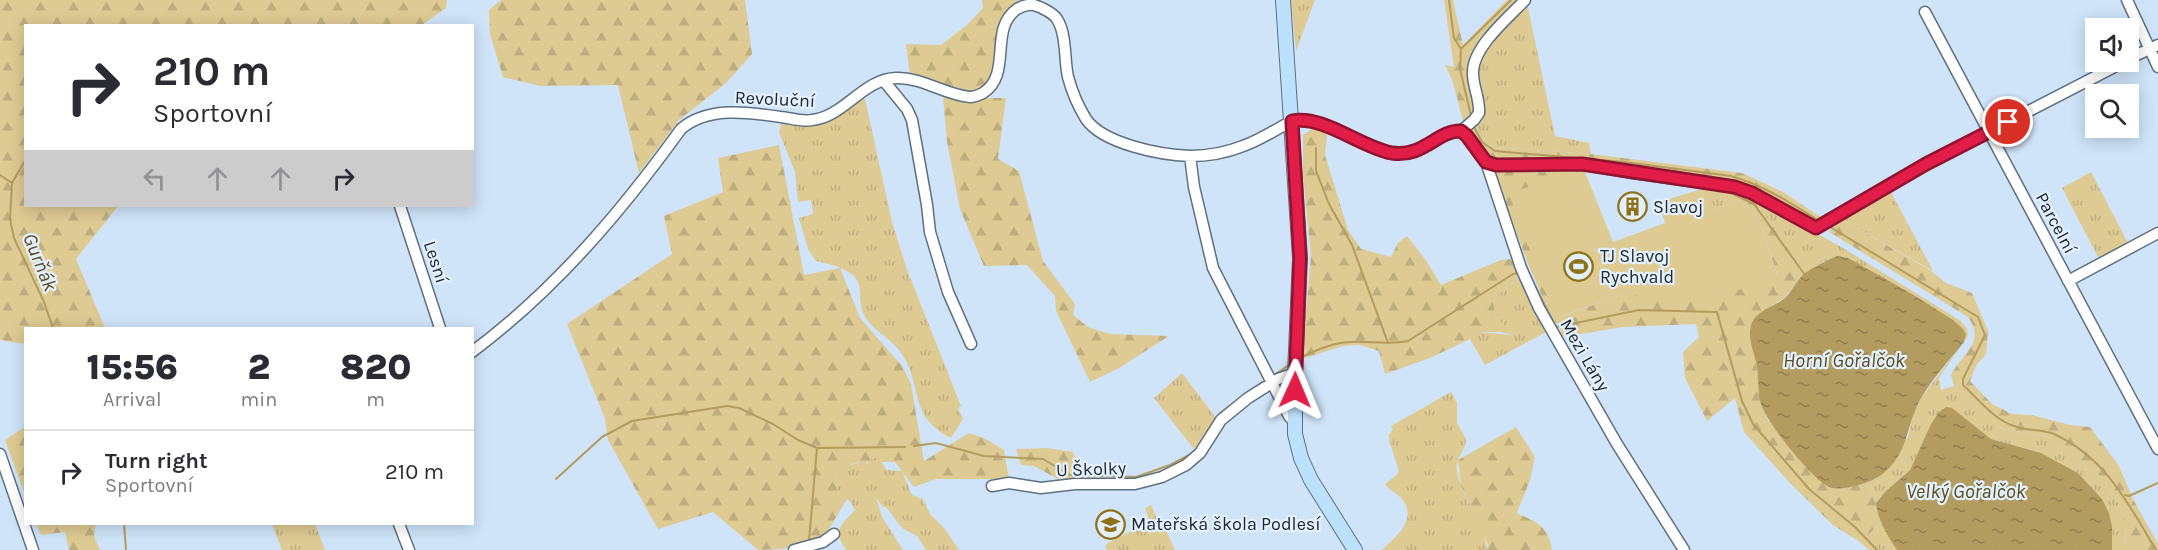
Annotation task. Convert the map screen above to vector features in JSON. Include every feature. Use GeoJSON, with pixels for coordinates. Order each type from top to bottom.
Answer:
{"type":"FeatureCollection","features":[{"type":"Feature","properties":{"kind":"street"},"geometry":{"type":"LineString","coordinates":[[1283,0],[1300,258],[1295,423],[1301,458],[1311,480],[1355,550]]}},
{"type":"Feature","properties":{"kind":"street"},"geometry":{"type":"LineString","coordinates":[[884,81],[904,79],[971,97],[980,95],[991,88],[999,72],[1005,24],[1012,13],[1023,5],[1034,5],[1056,19],[1061,32],[1068,77],[1076,100],[1088,121],[1107,138],[1141,148],[1190,156],[1243,147],[1292,121],[1299,120],[1327,126],[1381,150],[1394,153],[1415,152],[1467,126],[1479,108],[1473,79],[1476,58],[1482,46],[1525,0]]}},
{"type":"Feature","properties":{"kind":"street"},"geometry":{"type":"LineString","coordinates":[[2127,0],[2154,46],[2158,67]]}},
{"type":"Feature","properties":{"kind":"street","name":"Parcelní"},"geometry":{"type":"LineString","coordinates":[[1925,12],[2158,449]]}},
{"type":"Feature","properties":{"kind":"street"},"geometry":{"type":"LineString","coordinates":[[2139,54],[2154,46]]}},
{"type":"Feature","properties":{"kind":"street"},"geometry":{"type":"LineString","coordinates":[[1486,162],[1496,165],[1582,164],[1735,187],[1752,193],[1816,228],[1926,164],[2105,72]]}},
{"type":"Feature","properties":{"kind":"street"},"geometry":{"type":"LineString","coordinates":[[884,81],[912,120],[930,232],[948,292],[971,344]]}},
{"type":"Feature","properties":{"kind":"street","name":"Revoluční"},"geometry":{"type":"LineString","coordinates":[[474,350],[544,291],[585,249],[623,206],[681,129],[690,121],[708,114],[738,113],[810,121],[830,116],[871,86],[884,81]]}},
{"type":"Feature","properties":{"kind":"street","name":"Mezi Lány"},"geometry":{"type":"LineString","coordinates":[[1467,126],[1467,136],[1486,162],[1521,268],[1539,308],[1617,444],[1684,550]]}},
{"type":"Feature","properties":{"kind":"street"},"geometry":{"type":"LineString","coordinates":[[1190,156],[1194,187],[1213,268],[1289,417],[1295,423]]}},
{"type":"Feature","properties":{"kind":"street","name":"Lesní"},"geometry":{"type":"LineString","coordinates":[[399,207],[440,327]]}},
{"type":"Feature","properties":{"kind":"street"},"geometry":{"type":"LineString","coordinates":[[2068,281],[2158,233]]}},
{"type":"Feature","properties":{"kind":"street","name":"U Školky"},"geometry":{"type":"LineString","coordinates":[[993,486],[1010,483],[1041,488],[1075,484],[1136,484],[1162,477],[1186,465],[1200,453],[1221,420],[1248,398],[1278,379],[1295,373]]}},
{"type":"Feature","properties":{"kind":"street"},"geometry":{"type":"LineString","coordinates":[[0,454],[24,524]]}},
{"type":"Feature","properties":{"kind":"street"},"geometry":{"type":"LineString","coordinates":[[24,525],[33,550]]}},
{"type":"Feature","properties":{"kind":"street"},"geometry":{"type":"LineString","coordinates":[[399,525],[409,550]]}},
{"type":"Feature","properties":{"kind":"street"},"geometry":{"type":"LineString","coordinates":[[794,550],[823,542],[834,534]]}},
{"type":"Feature","properties":{"kind":"green space"},"geometry":{"type":"Polygon","coordinates":[[[0,0],[447,0],[446,8],[423,24],[24,24],[24,207],[117,207],[76,259],[105,327],[24,327],[24,344],[0,340],[0,0]]]}},
{"type":"Feature","properties":{"kind":"green space"},"geometry":{"type":"Polygon","coordinates":[[[501,0],[745,0],[752,54],[725,84],[679,120],[639,173],[618,85],[541,86],[503,77],[490,34],[489,10],[501,0]]]}},
{"type":"Feature","properties":{"kind":"green space"},"geometry":{"type":"Polygon","coordinates":[[[982,0],[1018,0],[1005,14],[999,27],[994,69],[987,84],[981,89],[971,91],[910,76],[906,44],[941,45],[967,25],[983,8],[982,0]]]}},
{"type":"Feature","properties":{"kind":"green space"},"geometry":{"type":"Polygon","coordinates":[[[1291,0],[1315,0],[1296,51],[1291,0]]]}},
{"type":"Feature","properties":{"kind":"green space"},"geometry":{"type":"Polygon","coordinates":[[[1444,0],[1453,0],[1463,45],[1507,0],[1521,0],[1474,56],[1477,110],[1469,122],[1463,121],[1453,82],[1445,65],[1454,67],[1444,0]]]}},
{"type":"Feature","properties":{"kind":"green space"},"geometry":{"type":"Polygon","coordinates":[[[1527,3],[1555,136],[1589,143],[1591,154],[1494,147],[1485,143],[1474,123],[1476,70],[1485,48],[1527,3]]]}},
{"type":"Feature","properties":{"kind":"green space"},"geometry":{"type":"Polygon","coordinates":[[[943,97],[973,103],[986,98],[1006,98],[998,159],[1019,171],[1043,261],[1075,304],[1073,315],[1088,327],[1110,334],[1169,336],[1119,368],[1090,382],[1056,311],[1055,296],[1027,265],[984,266],[960,209],[947,142],[943,97]]]}},
{"type":"Feature","properties":{"kind":"green space"},"geometry":{"type":"Polygon","coordinates":[[[862,98],[865,99],[892,222],[906,267],[961,406],[958,408],[963,419],[951,438],[937,429],[922,410],[908,365],[901,353],[866,319],[857,279],[841,268],[816,261],[808,249],[799,218],[813,214],[811,200],[798,202],[795,172],[779,132],[782,123],[807,124],[825,121],[842,113],[862,98]]]}},
{"type":"Feature","properties":{"kind":"green space"},"geometry":{"type":"Polygon","coordinates":[[[1474,123],[1485,143],[1494,147],[1591,154],[1742,173],[1783,192],[1822,218],[1813,222],[1696,177],[1612,165],[1486,157],[1467,133],[1474,123]]]}},
{"type":"Feature","properties":{"kind":"green space"},"geometry":{"type":"Polygon","coordinates":[[[1312,129],[1327,133],[1325,155],[1348,230],[1361,249],[1391,257],[1398,243],[1407,236],[1441,285],[1501,260],[1512,259],[1518,278],[1493,302],[1496,317],[1514,335],[1501,332],[1478,332],[1470,339],[1430,358],[1385,374],[1379,351],[1360,345],[1343,346],[1302,359],[1311,256],[1303,175],[1303,135],[1312,129]]]}},
{"type":"Feature","properties":{"kind":"green space"},"geometry":{"type":"Polygon","coordinates":[[[779,145],[804,275],[840,268],[860,318],[902,366],[911,384],[924,461],[969,433],[986,439],[1004,450],[1009,479],[936,479],[914,487],[895,462],[882,462],[877,457],[869,462],[856,463],[844,468],[835,479],[839,495],[847,499],[826,534],[784,549],[758,550],[713,512],[658,529],[608,440],[605,419],[567,324],[672,254],[664,216],[723,192],[718,158],[779,145]]]}},
{"type":"Feature","properties":{"kind":"green space"},"geometry":{"type":"Polygon","coordinates":[[[1546,167],[1583,167],[1557,318],[1631,291],[1778,276],[1759,220],[1768,218],[1804,274],[1784,298],[1758,315],[1750,334],[1757,367],[1761,405],[1768,420],[1803,462],[1846,487],[1865,483],[1876,503],[1881,523],[1860,542],[1833,525],[1789,482],[1744,432],[1735,398],[1707,421],[1685,378],[1683,352],[1699,337],[1696,324],[1623,327],[1562,337],[1558,323],[1554,324],[1527,261],[1498,183],[1497,172],[1546,167]]]}},
{"type":"Feature","properties":{"kind":"green space"},"geometry":{"type":"Polygon","coordinates":[[[1583,167],[1613,242],[1665,223],[1659,202],[1702,189],[1708,211],[1740,201],[1759,220],[1778,277],[1716,297],[1647,302],[1631,291],[1556,318],[1509,194],[1583,167]]]}},
{"type":"Feature","properties":{"kind":"green space"},"geometry":{"type":"Polygon","coordinates":[[[2091,172],[2128,243],[2099,259],[2062,188],[2091,172]]]}},
{"type":"Feature","properties":{"kind":"green space"},"geometry":{"type":"Polygon","coordinates":[[[1702,189],[1736,191],[1757,200],[1843,248],[1961,321],[1967,329],[1968,336],[1964,342],[1963,329],[1912,294],[1824,261],[1804,274],[1768,218],[1759,220],[1740,201],[1708,211],[1702,189]]]}},
{"type":"Feature","properties":{"kind":"green space"},"geometry":{"type":"Polygon","coordinates":[[[1891,192],[1933,271],[1841,219],[1891,192]]]}},
{"type":"Feature","properties":{"kind":"green space"},"geometry":{"type":"Polygon","coordinates":[[[1841,219],[1930,270],[1946,283],[1972,293],[1988,331],[1986,354],[1976,366],[1970,381],[1992,404],[2012,414],[2032,415],[2070,425],[2090,427],[2119,466],[2133,499],[2158,544],[2158,550],[2125,550],[2126,527],[2118,503],[2100,476],[2047,437],[2002,429],[1954,386],[1951,375],[1974,341],[1973,326],[1968,317],[1829,232],[1841,219]]]}},
{"type":"Feature","properties":{"kind":"green space"},"geometry":{"type":"Polygon","coordinates":[[[1518,278],[1546,332],[1485,365],[1470,339],[1478,332],[1513,335],[1496,317],[1493,302],[1518,278]]]}},
{"type":"Feature","properties":{"kind":"green space"},"geometry":{"type":"Polygon","coordinates":[[[1963,344],[1939,378],[1941,390],[1954,386],[2002,429],[2047,437],[2100,476],[2118,503],[2126,527],[2125,550],[2112,550],[2102,499],[2078,473],[2041,453],[1991,439],[1977,429],[1931,424],[1910,470],[1876,503],[1865,483],[1879,477],[1908,437],[1913,415],[1921,398],[1963,344]]]}},
{"type":"Feature","properties":{"kind":"green space"},"geometry":{"type":"Polygon","coordinates":[[[1182,373],[1217,419],[1197,453],[1154,398],[1182,373]]]}},
{"type":"Feature","properties":{"kind":"green space"},"geometry":{"type":"Polygon","coordinates":[[[1451,392],[1457,403],[1457,423],[1466,439],[1457,465],[1459,480],[1482,530],[1487,550],[1382,550],[1399,533],[1408,514],[1402,499],[1385,484],[1399,471],[1389,440],[1393,429],[1391,426],[1451,392]]]}},
{"type":"Feature","properties":{"kind":"green space"},"geometry":{"type":"Polygon","coordinates":[[[1516,427],[1535,457],[1530,480],[1517,513],[1536,522],[1545,530],[1552,550],[1487,550],[1488,545],[1461,485],[1458,460],[1516,427]]]}},
{"type":"Feature","properties":{"kind":"green space"},"geometry":{"type":"Polygon","coordinates":[[[24,428],[24,492],[5,440],[24,428]]]}},
{"type":"Feature","properties":{"kind":"green space"},"geometry":{"type":"Polygon","coordinates":[[[1048,448],[1072,452],[1088,472],[1100,472],[1093,480],[1058,479],[1034,466],[1021,465],[1016,449],[1048,448]]]}},
{"type":"Feature","properties":{"kind":"green space"},"geometry":{"type":"Polygon","coordinates":[[[878,457],[887,470],[902,471],[912,495],[923,499],[930,514],[945,529],[959,550],[926,550],[917,536],[902,528],[876,498],[882,517],[903,550],[846,550],[840,537],[840,528],[855,510],[849,500],[839,495],[835,479],[842,468],[866,460],[867,464],[871,459],[878,457]]]}},
{"type":"Feature","properties":{"kind":"green space"},"geometry":{"type":"Polygon","coordinates":[[[1151,505],[1175,550],[1107,550],[1105,546],[1108,543],[1150,522],[1145,508],[1151,505]]]}},
{"type":"Feature","properties":{"kind":"green space"},"geometry":{"type":"Polygon","coordinates":[[[1881,523],[1897,550],[1869,550],[1860,542],[1881,523]]]}},
{"type":"Feature","properties":{"kind":"green space"},"geometry":{"type":"Polygon","coordinates":[[[36,525],[96,525],[94,536],[100,550],[69,550],[65,532],[41,535],[36,525]]]}},
{"type":"Feature","properties":{"kind":"green space"},"geometry":{"type":"Polygon","coordinates":[[[272,525],[315,525],[325,550],[282,550],[272,525]]]}},
{"type":"Feature","properties":{"kind":"water","name":"Horní Gořalčok"},"geometry":{"type":"Polygon","coordinates":[[[1837,256],[1848,258],[1912,294],[1953,320],[1966,334],[1964,342],[1920,400],[1902,449],[1890,467],[1870,481],[1841,488],[1829,487],[1812,474],[1766,415],[1759,398],[1757,367],[1750,336],[1751,326],[1756,317],[1785,298],[1805,273],[1837,256]]]}},
{"type":"Feature","properties":{"kind":"water","name":"Velký Gořalčok"},"geometry":{"type":"Polygon","coordinates":[[[1946,407],[1952,408],[1991,439],[2041,453],[2078,473],[2102,499],[2109,513],[2112,526],[2112,550],[1897,550],[1881,522],[1876,503],[1910,470],[1931,424],[1939,412],[1946,407]]]}},
{"type":"Feature","properties":{"kind":"waterway"},"geometry":{"type":"LineString","coordinates":[[1449,0],[1454,38],[1461,49]]}},
{"type":"Feature","properties":{"kind":"waterway"},"geometry":{"type":"LineString","coordinates":[[1471,116],[1460,69],[1461,49],[1511,0]]}},
{"type":"Feature","properties":{"kind":"waterway"},"geometry":{"type":"LineString","coordinates":[[1473,125],[1482,142],[1495,151],[1624,162],[1731,176],[1766,189],[1819,221]]}},
{"type":"Feature","properties":{"kind":"waterway"},"geometry":{"type":"LineString","coordinates":[[1316,148],[1316,171],[1329,204],[1352,245],[1388,343]]}},
{"type":"Feature","properties":{"kind":"waterway"},"geometry":{"type":"LineString","coordinates":[[12,183],[24,162]]}},
{"type":"Feature","properties":{"kind":"waterway","name":"Gurňák"},"geometry":{"type":"LineString","coordinates":[[0,175],[12,183],[10,219],[14,238],[44,302],[53,327]]}},
{"type":"Feature","properties":{"kind":"waterway"},"geometry":{"type":"LineString","coordinates":[[1731,191],[1754,204],[1805,275]]}},
{"type":"Feature","properties":{"kind":"waterway"},"geometry":{"type":"LineString","coordinates":[[1827,225],[1978,317],[1985,335],[1963,379],[1963,385],[1988,410],[2009,424],[2054,434],[2088,456],[2114,483],[2156,550]]}},
{"type":"Feature","properties":{"kind":"waterway"},"geometry":{"type":"LineString","coordinates":[[1528,272],[1556,327],[1639,310],[1717,312],[1742,401],[1753,424],[1809,489],[1855,527],[1877,550]]}},
{"type":"Feature","properties":{"kind":"waterway"},"geometry":{"type":"LineString","coordinates":[[1302,357],[1345,342],[1408,341],[1513,274],[1519,273]]}},
{"type":"Feature","properties":{"kind":"waterway"},"geometry":{"type":"LineString","coordinates":[[1274,375],[1289,365]]}},
{"type":"Feature","properties":{"kind":"waterway"},"geometry":{"type":"LineString","coordinates":[[1216,418],[1235,402]]}},
{"type":"Feature","properties":{"kind":"waterway"},"geometry":{"type":"LineString","coordinates":[[556,479],[602,437],[632,421],[727,406],[739,408],[817,448],[905,447]]}},
{"type":"Feature","properties":{"kind":"waterway"},"geometry":{"type":"LineString","coordinates":[[914,446],[936,443],[984,456],[1043,459],[1070,475],[1136,477],[1170,465],[1191,454]]}},
{"type":"Feature","properties":{"kind":"waterway"},"geometry":{"type":"LineString","coordinates":[[809,541],[817,448]]}},
{"type":"Feature","properties":{"kind":"waterway"},"geometry":{"type":"LineString","coordinates":[[2125,495],[2129,496],[2158,483]]}},
{"type":"Feature","properties":{"kind":"waterway","name":"Gurňák"},"geometry":{"type":"LineString","coordinates":[[124,525],[126,550]]}},
{"type":"Feature","properties":{"kind":"place","name":"Slavoj"},"geometry":{"type":"Point","coordinates":[1632,207]}},
{"type":"Feature","properties":{"kind":"place","name":"TJ Slavoj Rychvald"},"geometry":{"type":"Point","coordinates":[1579,266]}},
{"type":"Feature","properties":{"kind":"place","name":"Mateřská škola Podlesí"},"geometry":{"type":"Point","coordinates":[1110,524]}},
{"type":"Feature","properties":{"kind":"route"},"geometry":{"type":"LineString","coordinates":[[1295,390],[1300,258],[1292,121],[1299,120],[1327,126],[1381,150],[1394,153],[1415,152],[1452,132],[1461,131],[1486,162],[1496,165],[1582,164],[1735,187],[1774,204],[1816,228],[1926,164],[2008,122]]}}]}
